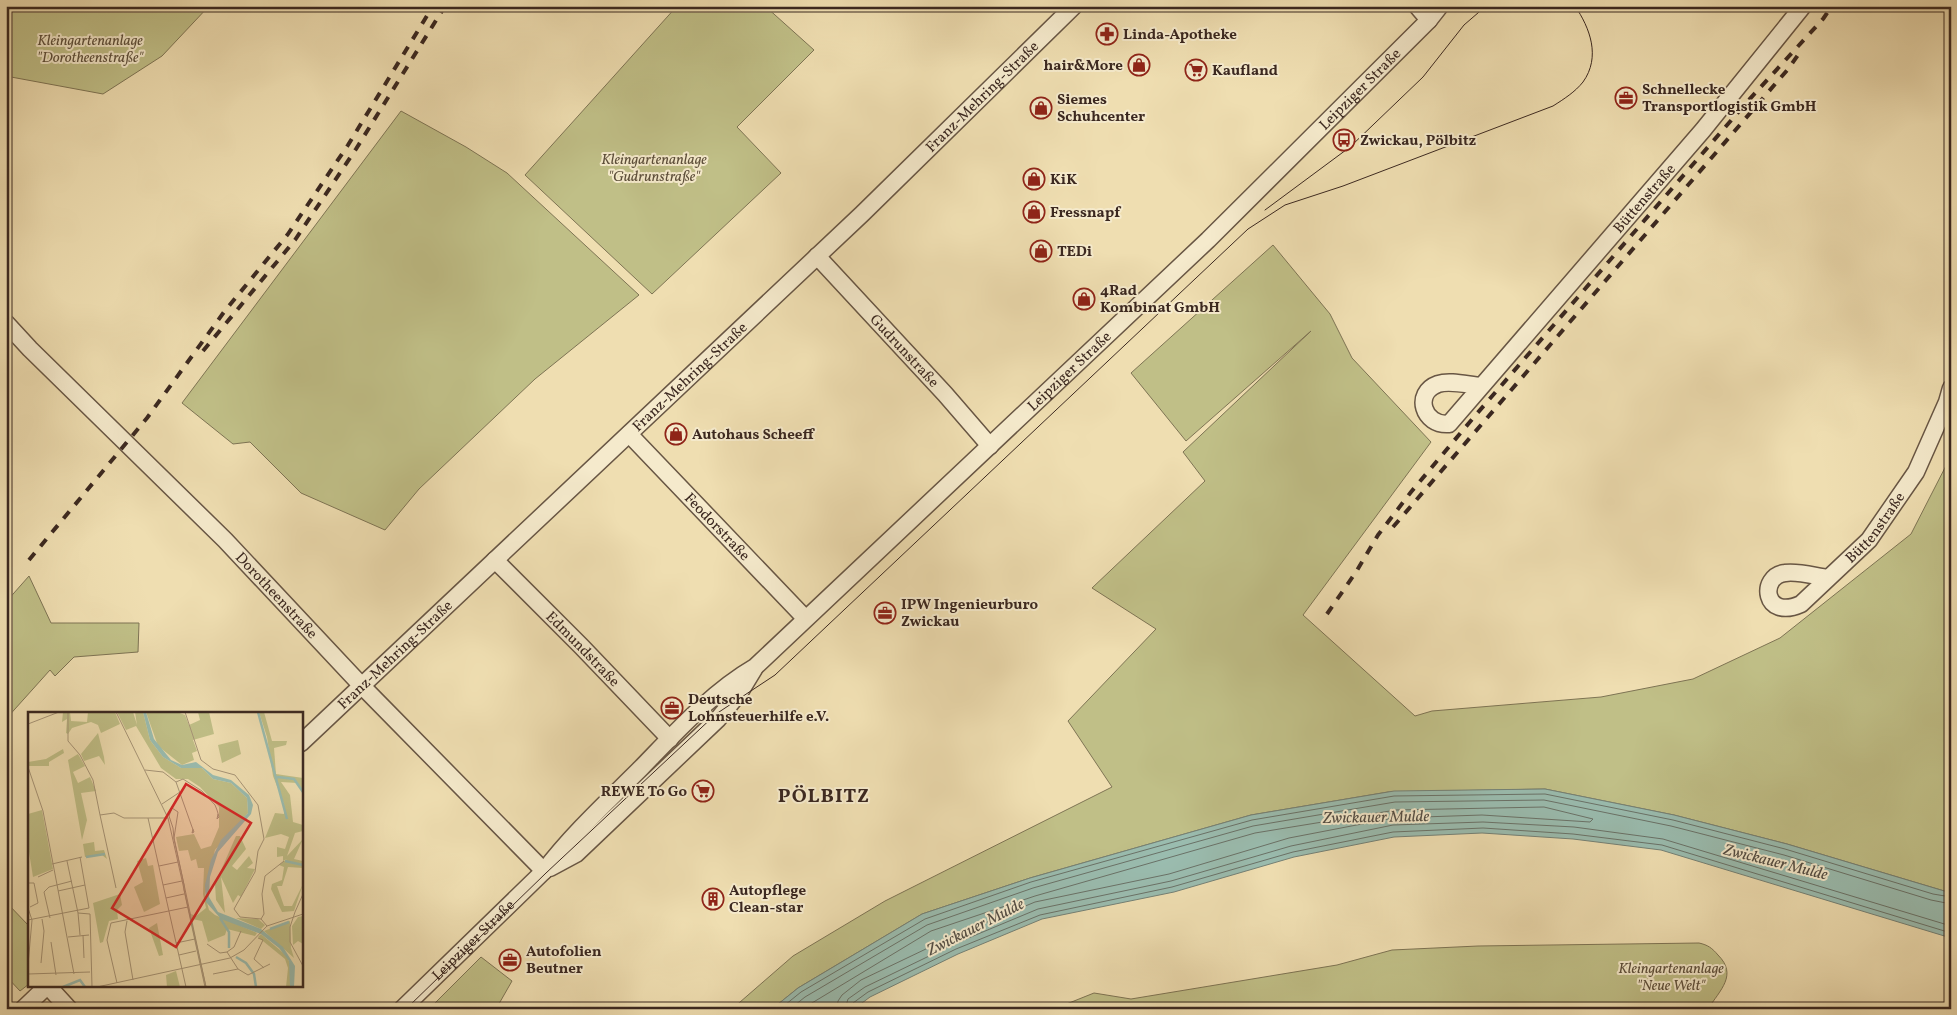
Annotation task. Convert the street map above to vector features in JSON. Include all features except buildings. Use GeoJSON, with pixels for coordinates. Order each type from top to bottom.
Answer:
{"type":"FeatureCollection","features":[{"type":"Feature","properties":{"kind":"street","name":"Franz-Mehring-Straße"},"geometry":{"type":"LineString","coordinates":[[302,742],[817,256],[1074,6]]}},
{"type":"Feature","properties":{"kind":"street"},"geometry":{"type":"LineString","coordinates":[[1418,6],[1429,20]]}},
{"type":"Feature","properties":{"kind":"street","name":"Leipziger Straße"},"geometry":{"type":"LineString","coordinates":[[544,871],[576,854],[718,719],[740,692],[755,667],[1208,240],[1429,20],[1440,6]]}},
{"type":"Feature","properties":{"kind":"street","name":"Büttenstraße"},"geometry":{"type":"LineString","coordinates":[[1481,386],[1703,130],[1803,6]]}},
{"type":"Feature","properties":{"kind":"street","name":"Gudrunstraße"},"geometry":{"type":"LineString","coordinates":[[817,256],[990,446]]}},
{"type":"Feature","properties":{"kind":"street","name":"Dorotheenstraße"},"geometry":{"type":"LineString","coordinates":[[6,323],[225,540],[361,685],[544,871]]}},
{"type":"Feature","properties":{"kind":"street","name":"Büttenstraße"},"geometry":{"type":"LineString","coordinates":[[1828,578],[1869,540],[1916,472],[1947,402],[1951,388]]}},
{"type":"Feature","properties":{"kind":"street","name":"Feodorstraße"},"geometry":{"type":"LineString","coordinates":[[629,434],[805,618]]}},
{"type":"Feature","properties":{"kind":"street","name":"Edmundstraße"},"geometry":{"type":"LineString","coordinates":[[495,560],[670,739]]}},
{"type":"Feature","properties":{"kind":"street","name":"Leipziger Straße"},"geometry":{"type":"LineString","coordinates":[[402,1009],[544,871],[563,846],[670,739],[733,679],[755,667]]}},
{"type":"Feature","properties":{"kind":"street"},"geometry":{"type":"LineString","coordinates":[[23,1009],[46,988]]}},
{"type":"Feature","properties":{"kind":"street"},"geometry":{"type":"LineString","coordinates":[[50,988],[69,1009]]}},
{"type":"Feature","properties":{"kind":"green space","name":"Kleingartenanlage \"Dorotheenstraße\""},"geometry":{"type":"Polygon","coordinates":[[[6,6],[209,6],[162,56],[103,94],[11,77],[6,81],[6,6]]]}},
{"type":"Feature","properties":{"kind":"green space","name":"Kleingartenanlage \"Gudrunstraße\""},"geometry":{"type":"Polygon","coordinates":[[[677,6],[765,6],[814,50],[737,127],[781,173],[652,294],[525,175],[677,6]]]}},
{"type":"Feature","properties":{"kind":"green space"},"geometry":{"type":"Polygon","coordinates":[[[401,111],[466,147],[507,173],[639,295],[535,379],[419,489],[385,530],[301,493],[250,442],[233,444],[182,403],[401,111]]]}},
{"type":"Feature","properties":{"kind":"green space"},"geometry":{"type":"Polygon","coordinates":[[[1273,245],[1330,314],[1352,358],[1431,442],[1303,615],[1415,716],[1432,711],[1601,697],[1693,679],[1780,638],[1911,534],[1951,456],[1951,893],[1787,844],[1674,815],[1545,789],[1388,792],[1251,815],[1030,878],[922,914],[798,988],[772,1009],[732,1009],[793,956],[885,901],[1112,787],[1068,721],[1156,629],[1092,588],[1205,481],[1183,452],[1311,331],[1186,441],[1131,373],[1273,245]]]}},
{"type":"Feature","properties":{"kind":"green space"},"geometry":{"type":"Polygon","coordinates":[[[29,576],[51,623],[139,623],[138,652],[74,657],[55,676],[50,670],[6,719],[6,602],[29,576]]]}},
{"type":"Feature","properties":{"kind":"green space"},"geometry":{"type":"Polygon","coordinates":[[[6,902],[28,925],[28,985],[20,991],[6,976],[6,902]]]}},
{"type":"Feature","properties":{"kind":"green space","name":"Kleingartenanlage \"Neue Welt\""},"geometry":{"type":"Polygon","coordinates":[[[1699,943],[1714,950],[1727,969],[1727,976],[1722,989],[1708,1009],[1054,1009],[1094,993],[1131,999],[1337,965],[1392,950],[1478,946],[1699,943]]]}},
{"type":"Feature","properties":{"kind":"green space"},"geometry":{"type":"Polygon","coordinates":[[[481,957],[512,981],[496,1009],[437,1009],[433,1005],[481,957]]]}},
{"type":"Feature","properties":{"kind":"water","name":"Zwickauer Mulde"},"geometry":{"type":"Polygon","coordinates":[[[1545,789],[1674,815],[1787,844],[1951,893],[1951,938],[1661,850],[1573,839],[1482,833],[1394,837],[1294,857],[1174,892],[1042,919],[958,954],[870,997],[854,1009],[772,1009],[798,988],[922,914],[1030,878],[1251,815],[1394,791],[1545,789]]]}},
{"type":"Feature","properties":{"kind":"tram line"},"geometry":{"type":"LineString","coordinates":[[1265,210],[1350,147],[1423,77],[1464,25],[1486,6]]}},
{"type":"Feature","properties":{"kind":"tram line"},"geometry":{"type":"LineString","coordinates":[[406,1009],[546,873],[716,714],[775,675],[1248,229],[1285,205],[1343,186],[1553,106],[1573,92],[1583,82],[1588,72],[1592,53],[1589,33],[1575,6]]}},
{"type":"Feature","properties":{"kind":"railway"},"geometry":{"type":"LineString","coordinates":[[29,560],[147,418],[224,312],[288,234],[348,145],[433,6]]}},
{"type":"Feature","properties":{"kind":"railway"},"geometry":{"type":"LineString","coordinates":[[203,351],[295,240],[356,149],[445,6]]}},
{"type":"Feature","properties":{"kind":"railway"},"geometry":{"type":"LineString","coordinates":[[1327,614],[1356,572],[1378,535],[1411,492],[1747,102],[1823,19],[1832,6]]}},
{"type":"Feature","properties":{"kind":"railway"},"geometry":{"type":"LineString","coordinates":[[1393,527],[1789,68],[1800,52]]}},
{"type":"Feature","properties":{"kind":"place","name":"Linda-Apotheke"},"geometry":{"type":"Point","coordinates":[1107,34]}},
{"type":"Feature","properties":{"kind":"place","name":"hair&More"},"geometry":{"type":"Point","coordinates":[1139,65]}},
{"type":"Feature","properties":{"kind":"place","name":"Kaufland"},"geometry":{"type":"Point","coordinates":[1196,70]}},
{"type":"Feature","properties":{"kind":"place","name":"Schnellecke Transportlogistik GmbH"},"geometry":{"type":"Point","coordinates":[1626,98]}},
{"type":"Feature","properties":{"kind":"place","name":"Siemes Schuhcenter"},"geometry":{"type":"Point","coordinates":[1041,108]}},
{"type":"Feature","properties":{"kind":"place","name":"Zwickau, Pölbitz"},"geometry":{"type":"Point","coordinates":[1344,140]}},
{"type":"Feature","properties":{"kind":"place","name":"KiK"},"geometry":{"type":"Point","coordinates":[1034,179]}},
{"type":"Feature","properties":{"kind":"place","name":"Fressnapf"},"geometry":{"type":"Point","coordinates":[1034,212]}},
{"type":"Feature","properties":{"kind":"place","name":"TEDi"},"geometry":{"type":"Point","coordinates":[1041,251]}},
{"type":"Feature","properties":{"kind":"place","name":"4Rad Kombinat GmbH"},"geometry":{"type":"Point","coordinates":[1084,299]}},
{"type":"Feature","properties":{"kind":"place","name":"Autohaus Scheeff"},"geometry":{"type":"Point","coordinates":[676,434]}},
{"type":"Feature","properties":{"kind":"place","name":"IPW Ingenieurburo Zwickau"},"geometry":{"type":"Point","coordinates":[885,613]}},
{"type":"Feature","properties":{"kind":"place","name":"Deutsche Lohnsteuerhilfe e.V."},"geometry":{"type":"Point","coordinates":[672,708]}},
{"type":"Feature","properties":{"kind":"place","name":"REWE To Go"},"geometry":{"type":"Point","coordinates":[703,791]}},
{"type":"Feature","properties":{"kind":"place","name":"Autopflege Clean-star"},"geometry":{"type":"Point","coordinates":[713,899]}},
{"type":"Feature","properties":{"kind":"place","name":"Autofolien Beutner"},"geometry":{"type":"Point","coordinates":[510,960]}},
{"type":"Feature","properties":{"kind":"district","name":"PÖLBITZ"},"geometry":{"type":"Point","coordinates":[824,795]}}]}
